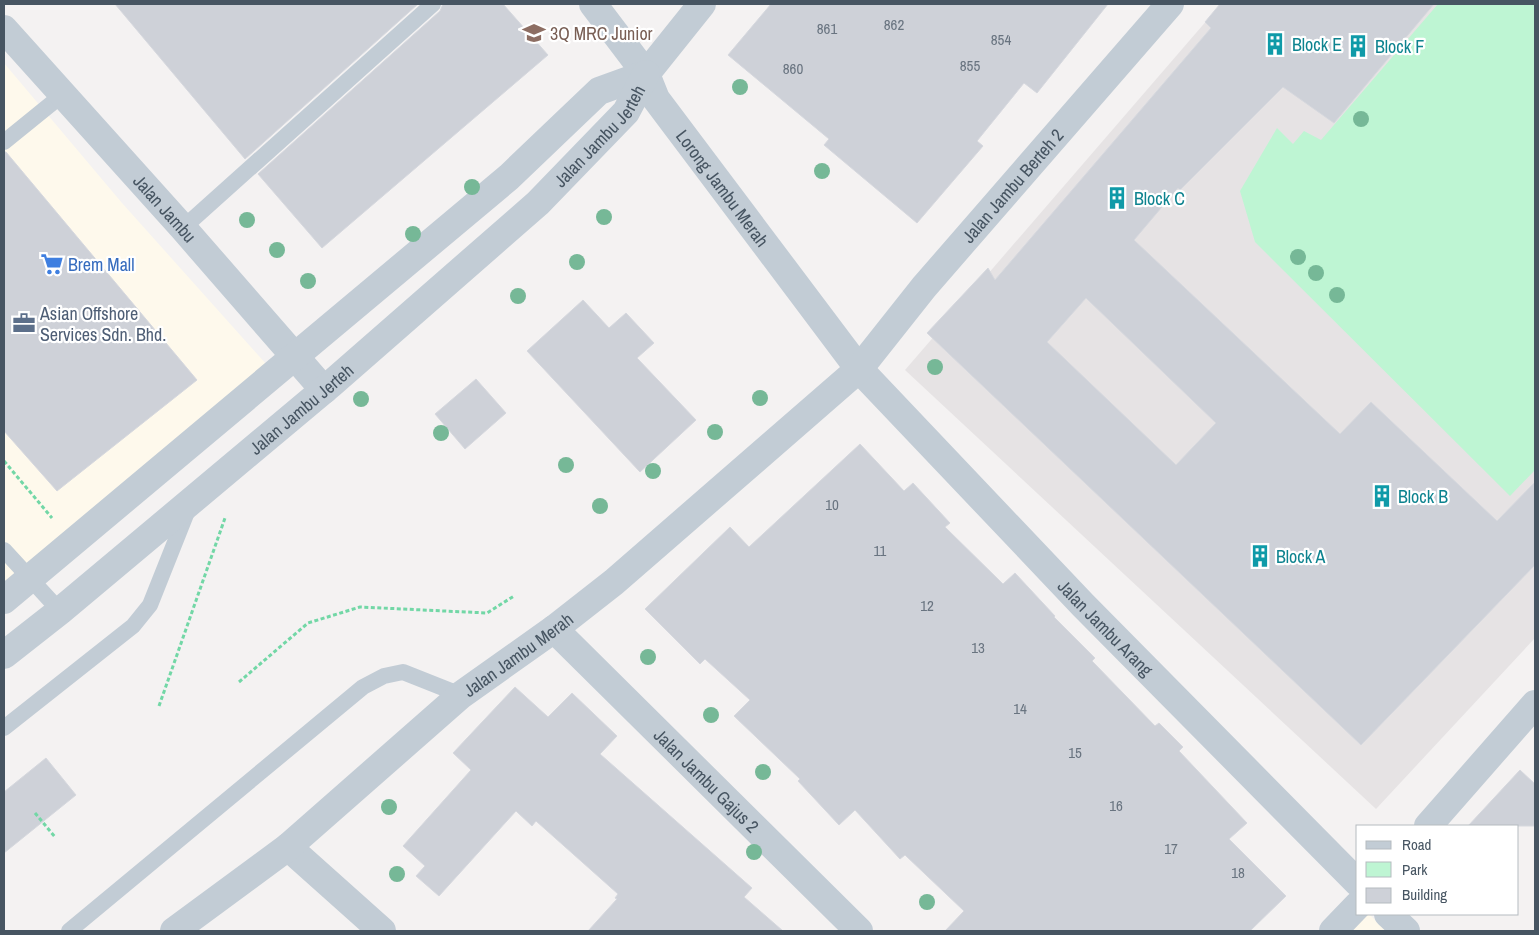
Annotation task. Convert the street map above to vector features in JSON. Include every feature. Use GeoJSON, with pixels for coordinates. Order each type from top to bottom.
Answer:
{"type":"FeatureCollection","features":[{"type":"Feature","properties":{"kind":"street","name":"Lorong Jambu Merah"},"geometry":{"type":"LineString","coordinates":[[593,4],[646,74],[656,99],[859,369]]}},
{"type":"Feature","properties":{"kind":"street"},"geometry":{"type":"LineString","coordinates":[[646,74],[702,4]]}},
{"type":"Feature","properties":{"kind":"street","name":"Jalan Jambu Berteh 2"},"geometry":{"type":"LineString","coordinates":[[859,369],[924,287],[1170,4]]}},
{"type":"Feature","properties":{"kind":"street","name":"Jalan Jambu"},"geometry":{"type":"LineString","coordinates":[[4,29],[183,228],[324,390]]}},
{"type":"Feature","properties":{"kind":"street","name":"Jalan Jambu Jerteh"},"geometry":{"type":"LineString","coordinates":[[4,600],[509,177],[599,91],[646,74]]}},
{"type":"Feature","properties":{"kind":"street","name":"Jalan Jambu Jerteh"},"geometry":{"type":"LineString","coordinates":[[4,655],[60,611],[324,390],[538,203],[626,112],[646,74]]}},
{"type":"Feature","properties":{"kind":"street","name":"Jalan Jambu Merah"},"geometry":{"type":"LineString","coordinates":[[174,931],[288,847],[461,695],[554,629],[614,582],[859,369]]}},
{"type":"Feature","properties":{"kind":"street","name":"Jalan Jambu Arang"},"geometry":{"type":"LineString","coordinates":[[859,369],[1083,605],[1356,881]]}},
{"type":"Feature","properties":{"kind":"street","name":"Jalan Jambu Gajus 2"},"geometry":{"type":"LineString","coordinates":[[554,629],[859,931]]}},
{"type":"Feature","properties":{"kind":"street"},"geometry":{"type":"LineString","coordinates":[[1429,825],[1535,704]]}},
{"type":"Feature","properties":{"kind":"street"},"geometry":{"type":"LineString","coordinates":[[288,847],[382,931]]}},
{"type":"Feature","properties":{"kind":"street"},"geometry":{"type":"LineString","coordinates":[[1333,931],[1356,907]]}},
{"type":"Feature","properties":{"kind":"street"},"geometry":{"type":"LineString","coordinates":[[1389,915],[1406,931]]}},
{"type":"Feature","properties":{"kind":"lane"},"geometry":{"type":"LineString","coordinates":[[183,228],[433,4]]}},
{"type":"Feature","properties":{"kind":"lane"},"geometry":{"type":"LineString","coordinates":[[6,137],[62,95]]}},
{"type":"Feature","properties":{"kind":"lane"},"geometry":{"type":"LineString","coordinates":[[4,728],[133,626],[150,605],[192,501]]}},
{"type":"Feature","properties":{"kind":"lane"},"geometry":{"type":"LineString","coordinates":[[4,550],[60,611]]}},
{"type":"Feature","properties":{"kind":"lane"},"geometry":{"type":"LineString","coordinates":[[69,931],[364,687],[384,676],[403,672],[461,695]]}},
{"type":"Feature","properties":{"kind":"path"},"geometry":{"type":"LineString","coordinates":[[4,461],[52,518]]}},
{"type":"Feature","properties":{"kind":"path"},"geometry":{"type":"LineString","coordinates":[[159,706],[226,514]]}},
{"type":"Feature","properties":{"kind":"path"},"geometry":{"type":"LineString","coordinates":[[239,682],[308,623],[360,607],[487,613],[514,596]]}},
{"type":"Feature","properties":{"kind":"path"},"geometry":{"type":"LineString","coordinates":[[35,814],[55,837]]}},
{"type":"Feature","properties":{"kind":"shaded area"},"geometry":{"type":"Polygon","coordinates":[[[1221,4],[1535,4],[1535,638],[1376,809],[905,370],[1221,4]]]}},
{"type":"Feature","properties":{"kind":"shaded area"},"geometry":{"type":"Polygon","coordinates":[[[4,63],[122,203],[267,365],[4,582],[4,63]]]}},
{"type":"Feature","properties":{"kind":"shaded area"},"geometry":{"type":"Polygon","coordinates":[[[1366,915],[1370,915],[1386,931],[1351,931],[1366,915]]]}},
{"type":"Feature","properties":{"kind":"green space"},"geometry":{"type":"Polygon","coordinates":[[[1438,4],[1535,4],[1535,470],[1510,496],[1255,242],[1240,191],[1277,128],[1293,144],[1304,131],[1321,140],[1438,4]]]}},
{"type":"Feature","properties":{"kind":"building"},"geometry":{"type":"Polygon","coordinates":[[[115,4],[418,4],[245,159],[115,4]]]}},
{"type":"Feature","properties":{"kind":"building"},"geometry":{"type":"Polygon","coordinates":[[[443,4],[503,4],[548,55],[322,248],[258,174],[440,11],[443,4]]]}},
{"type":"Feature","properties":{"kind":"building"},"geometry":{"type":"Polygon","coordinates":[[[771,4],[1108,4],[1037,93],[1024,83],[977,141],[983,146],[917,223],[824,145],[829,139],[728,55],[771,4]]]}},
{"type":"Feature","properties":{"kind":"building"},"geometry":{"type":"Polygon","coordinates":[[[1220,4],[1434,4],[1334,123],[1283,87],[1180,190],[1178,188],[1134,240],[1340,434],[1371,402],[1497,521],[1535,482],[1535,565],[1361,745],[927,333],[988,268],[995,280],[1211,28],[1205,22],[1220,4]],[[1086,298],[1047,342],[1176,465],[1216,423],[1086,298]]]}},
{"type":"Feature","properties":{"kind":"building","name":"Brem Mall"},"geometry":{"type":"Polygon","coordinates":[[[4,152],[6,152],[197,380],[57,491],[4,431],[4,152]]]}},
{"type":"Feature","properties":{"kind":"building"},"geometry":{"type":"Polygon","coordinates":[[[583,300],[609,328],[626,313],[654,343],[637,358],[696,420],[640,472],[527,351],[583,300]]]}},
{"type":"Feature","properties":{"kind":"building"},"geometry":{"type":"Polygon","coordinates":[[[476,379],[506,413],[465,449],[435,414],[476,379]]]}},
{"type":"Feature","properties":{"kind":"building"},"geometry":{"type":"Polygon","coordinates":[[[860,444],[904,491],[913,483],[950,523],[945,527],[1003,584],[1015,573],[1054,617],[1095,658],[1092,661],[1155,726],[1159,723],[1183,747],[1179,751],[1247,823],[1229,839],[1286,896],[1250,931],[945,931],[964,911],[905,855],[900,859],[855,810],[839,825],[798,781],[800,779],[734,716],[750,700],[705,659],[700,664],[645,609],[730,527],[749,547],[860,444]]]}},
{"type":"Feature","properties":{"kind":"building"},"geometry":{"type":"Polygon","coordinates":[[[515,687],[548,717],[572,693],[617,736],[600,754],[752,888],[744,897],[783,931],[588,931],[617,899],[615,898],[618,894],[536,821],[532,826],[516,811],[439,896],[416,876],[425,866],[403,846],[471,770],[453,753],[515,687]]]}},
{"type":"Feature","properties":{"kind":"building"},"geometry":{"type":"Polygon","coordinates":[[[46,758],[76,795],[4,853],[4,792],[46,758]]]}},
{"type":"Feature","properties":{"kind":"building"},"geometry":{"type":"Polygon","coordinates":[[[1520,770],[1535,784],[1535,826],[1469,825],[1520,770]]]}},
{"type":"Feature","properties":{"kind":"place","name":"3Q MRC Junior"},"geometry":{"type":"Point","coordinates":[534,33]}},
{"type":"Feature","properties":{"kind":"place","name":"Block E"},"geometry":{"type":"Point","coordinates":[1275,44]}},
{"type":"Feature","properties":{"kind":"place","name":"Block F"},"geometry":{"type":"Point","coordinates":[1358,46]}},
{"type":"Feature","properties":{"kind":"place","name":"Block C"},"geometry":{"type":"Point","coordinates":[1117,198]}},
{"type":"Feature","properties":{"kind":"place","name":"Brem Mall"},"geometry":{"type":"Point","coordinates":[52,264]}},
{"type":"Feature","properties":{"kind":"place","name":"Asian Offshore Services Sdn. Bhd."},"geometry":{"type":"Point","coordinates":[24,323]}},
{"type":"Feature","properties":{"kind":"place","name":"Block B"},"geometry":{"type":"Point","coordinates":[1382,496]}},
{"type":"Feature","properties":{"kind":"place","name":"Block A"},"geometry":{"type":"Point","coordinates":[1260,556]}}]}
